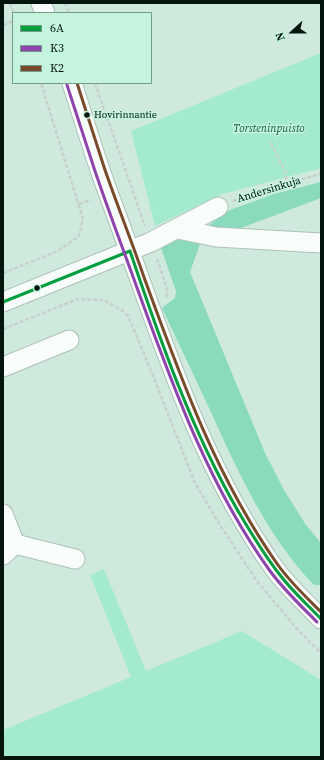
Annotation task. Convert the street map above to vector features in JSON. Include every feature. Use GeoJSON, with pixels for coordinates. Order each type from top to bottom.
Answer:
{"type":"FeatureCollection","features":[{"type":"Feature","properties":{"kind":"street"},"geometry":{"type":"LineString","coordinates":[[72,84],[108,194],[191,418],[236,508],[275,569],[321,619]]}},
{"type":"Feature","properties":{"kind":"street"},"geometry":{"type":"LineString","coordinates":[[3,302],[130,251],[178,229],[218,207]]}},
{"type":"Feature","properties":{"kind":"street"},"geometry":{"type":"LineString","coordinates":[[178,229],[216,237],[321,243]]}},
{"type":"Feature","properties":{"kind":"street"},"geometry":{"type":"LineString","coordinates":[[3,367],[69,340]]}},
{"type":"Feature","properties":{"kind":"street"},"geometry":{"type":"LineString","coordinates":[[3,514],[9,549],[75,559]]}},
{"type":"Feature","properties":{"kind":"path"},"geometry":{"type":"LineString","coordinates":[[3,273],[58,252],[79,236],[83,219],[41,84]]}},
{"type":"Feature","properties":{"kind":"path"},"geometry":{"type":"LineString","coordinates":[[95,84],[146,228]]}},
{"type":"Feature","properties":{"kind":"path"},"geometry":{"type":"LineString","coordinates":[[270,142],[285,172],[287,183]]}},
{"type":"Feature","properties":{"kind":"path","name":"Andersinkuja"},"geometry":{"type":"LineString","coordinates":[[218,207],[256,192],[321,174]]}},
{"type":"Feature","properties":{"kind":"path"},"geometry":{"type":"LineString","coordinates":[[155,253],[167,289],[166,299]]}},
{"type":"Feature","properties":{"kind":"path"},"geometry":{"type":"LineString","coordinates":[[3,329],[78,299]]}},
{"type":"Feature","properties":{"kind":"path"},"geometry":{"type":"LineString","coordinates":[[43,305],[45,312]]}},
{"type":"Feature","properties":{"kind":"green space","name":"Torsteninpuisto"},"geometry":{"type":"Polygon","coordinates":[[[321,53],[321,168],[223,194],[155,226],[131,131],[321,53]]]}},
{"type":"Feature","properties":{"kind":"green space"},"geometry":{"type":"Polygon","coordinates":[[[321,182],[321,198],[225,234],[205,228],[230,210],[274,194],[321,182]]]}},
{"type":"Feature","properties":{"kind":"green space"},"geometry":{"type":"Polygon","coordinates":[[[188,237],[200,244],[190,272],[265,453],[284,490],[306,525],[321,543],[321,585],[314,585],[297,566],[282,546],[255,502],[231,457],[162,308],[175,298],[176,291],[160,245],[173,238],[188,237]]]}},
{"type":"Feature","properties":{"kind":"green space"},"geometry":{"type":"Polygon","coordinates":[[[104,569],[146,671],[242,631],[321,680],[321,757],[3,757],[3,730],[131,677],[90,575],[104,569]]]}},
{"type":"Feature","properties":{"kind":"transit line","name":"K2"},"geometry":{"type":"LineString","coordinates":[[77,84],[104,167],[172,354],[202,427],[219,463],[256,532],[278,565],[321,612]]}},
{"type":"Feature","properties":{"kind":"transit line","name":"K3"},"geometry":{"type":"LineString","coordinates":[[67,85],[99,183],[163,359],[193,433],[228,504],[248,538],[275,578],[317,622]]}},
{"type":"Feature","properties":{"kind":"transit line","name":"6A"},"geometry":{"type":"LineString","coordinates":[[130,251],[178,384],[191,416],[221,480],[243,519],[269,560],[290,587],[321,619]]}},
{"type":"Feature","properties":{"kind":"transit line","name":"6A"},"geometry":{"type":"LineString","coordinates":[[3,302],[130,251]]}},
{"type":"Feature","properties":{"kind":"place","name":"Hovirinnantie"},"geometry":{"type":"Point","coordinates":[87,115]}}]}
